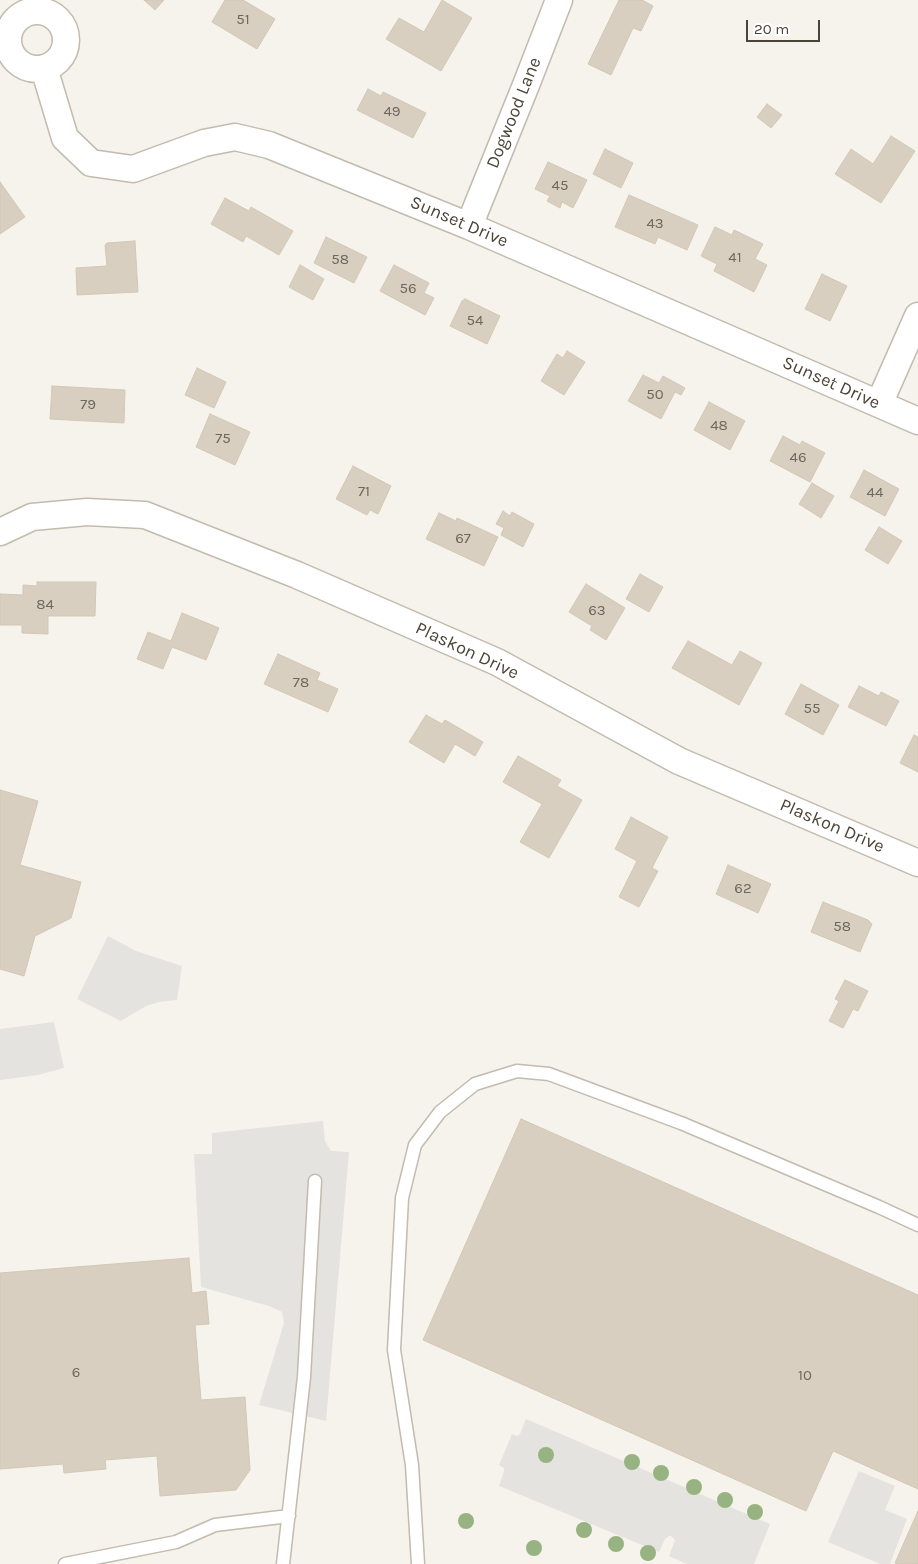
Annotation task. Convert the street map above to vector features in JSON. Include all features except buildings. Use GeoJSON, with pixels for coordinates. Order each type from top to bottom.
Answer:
{"type":"FeatureCollection","features":[{"type":"Feature","properties":{"kind":"street","name":"Dogwood Lane"},"geometry":{"type":"LineString","coordinates":[[469,226],[559,0]]}},
{"type":"Feature","properties":{"kind":"street","name":"Sunset Drive"},"geometry":{"type":"LineString","coordinates":[[44,68],[64,138],[91,163],[133,169],[204,143],[235,137],[269,145],[469,226],[918,421]]}},
{"type":"Feature","properties":{"kind":"street"},"geometry":{"type":"LineString","coordinates":[[879,404],[918,316]]}},
{"type":"Feature","properties":{"kind":"street","name":"Plaskon Drive"},"geometry":{"type":"LineString","coordinates":[[0,532],[32,517],[87,512],[145,515],[297,575],[497,662],[679,761],[918,863]]}},
{"type":"Feature","properties":{"kind":"lane"},"geometry":{"type":"LineString","coordinates":[[418,1564],[412,1466],[394,1350],[402,1198],[415,1145],[440,1112],[475,1084],[516,1071],[549,1074],[681,1123],[918,1225]]}},
{"type":"Feature","properties":{"kind":"lane"},"geometry":{"type":"LineString","coordinates":[[283,1564],[304,1377],[315,1181]]}},
{"type":"Feature","properties":{"kind":"lane"},"geometry":{"type":"LineString","coordinates":[[65,1564],[176,1542],[215,1525],[289,1516]]}},
{"type":"Feature","properties":{"kind":"shaded area"},"geometry":{"type":"Polygon","coordinates":[[[108,936],[136,951],[182,966],[177,1000],[146,1006],[121,1021],[77,999],[108,936]]]}},
{"type":"Feature","properties":{"kind":"shaded area"},"geometry":{"type":"Polygon","coordinates":[[[54,1022],[64,1068],[38,1075],[0,1080],[0,1029],[54,1022]]]}},
{"type":"Feature","properties":{"kind":"shaded area"},"geometry":{"type":"Polygon","coordinates":[[[323,1121],[325,1141],[331,1151],[349,1152],[326,1421],[259,1405],[284,1323],[282,1312],[269,1306],[201,1287],[194,1154],[212,1154],[212,1133],[323,1121]]]}},
{"type":"Feature","properties":{"kind":"shaded area"},"geometry":{"type":"Polygon","coordinates":[[[526,1419],[770,1524],[754,1564],[687,1564],[669,1556],[675,1540],[671,1536],[665,1539],[659,1552],[499,1486],[504,1468],[499,1465],[512,1434],[517,1436],[520,1434],[526,1419]]]}},
{"type":"Feature","properties":{"kind":"shaded area"},"geometry":{"type":"Polygon","coordinates":[[[859,1471],[895,1486],[885,1510],[907,1519],[890,1564],[880,1564],[828,1542],[859,1471]]]}}]}
